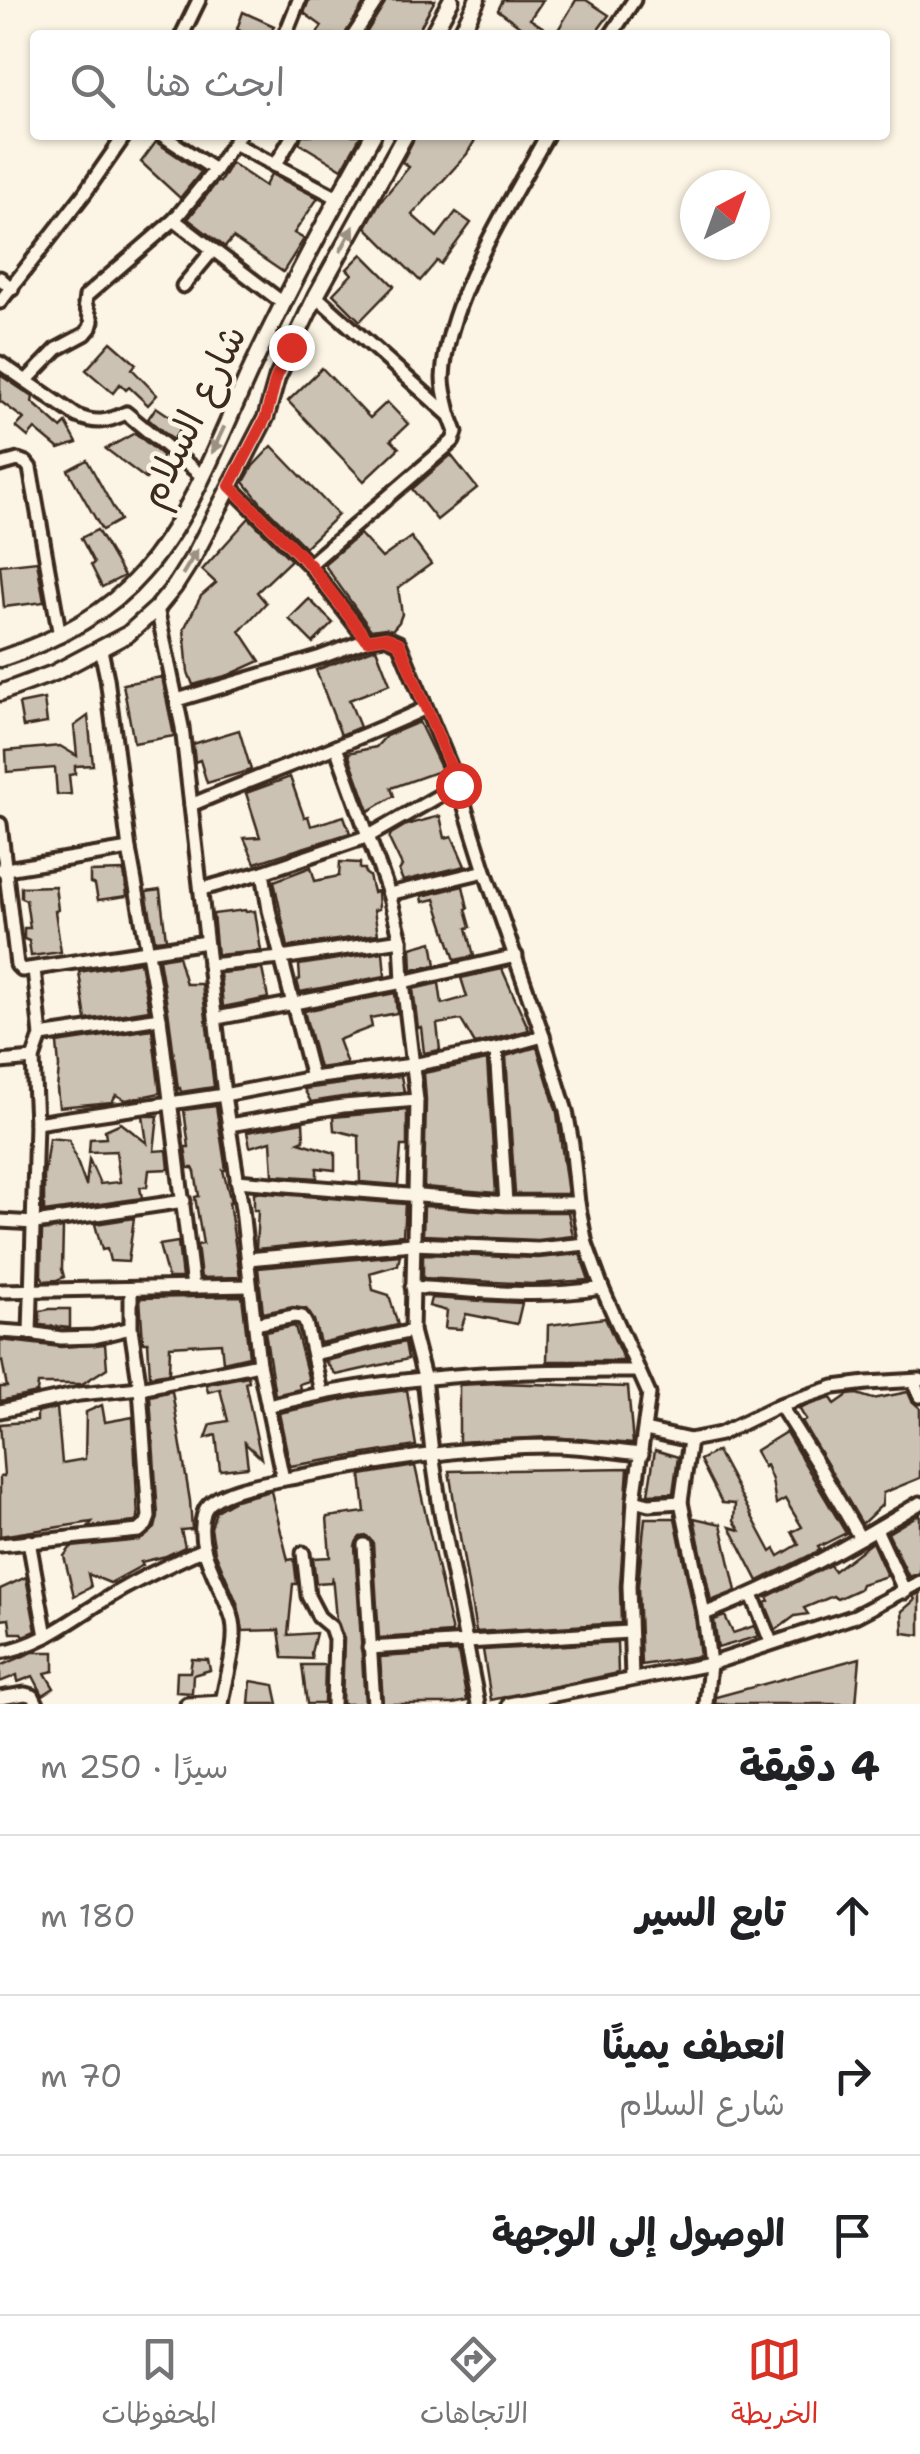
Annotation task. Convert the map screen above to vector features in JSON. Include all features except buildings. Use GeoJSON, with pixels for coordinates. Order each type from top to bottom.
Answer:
{"type":"FeatureCollection","features":[{"type":"Feature","properties":{"kind":"street"},"geometry":{"type":"LineString","coordinates":[[185,30],[200,0]]}},
{"type":"Feature","properties":{"kind":"street"},"geometry":{"type":"LineString","coordinates":[[287,30],[300,0]]}},
{"type":"Feature","properties":{"kind":"street"},"geometry":{"type":"LineString","coordinates":[[357,30],[377,0]]}},
{"type":"Feature","properties":{"kind":"street"},"geometry":{"type":"LineString","coordinates":[[435,30],[451,0]]}},
{"type":"Feature","properties":{"kind":"street"},"geometry":{"type":"LineString","coordinates":[[462,30],[477,0]]}},
{"type":"Feature","properties":{"kind":"street"},"geometry":{"type":"LineString","coordinates":[[614,30],[634,0]]}},
{"type":"Feature","properties":{"kind":"street"},"geometry":{"type":"LineString","coordinates":[[0,302],[121,140]]}},
{"type":"Feature","properties":{"kind":"street"},"geometry":{"type":"LineString","coordinates":[[170,140],[215,170]]}},
{"type":"Feature","properties":{"kind":"street"},"geometry":{"type":"LineString","coordinates":[[26,380],[58,350],[90,328],[86,296],[174,220],[237,140],[275,166],[338,198]]}},
{"type":"Feature","properties":{"kind":"street"},"geometry":{"type":"LineString","coordinates":[[275,166],[291,140]]}},
{"type":"Feature","properties":{"kind":"street","name":"شارع السلام"},"geometry":{"type":"LineString","coordinates":[[0,659],[60,636],[102,609],[140,576],[164,546],[202,476],[283,303],[370,140]]}},
{"type":"Feature","properties":{"kind":"street","name":"شارع السلام"},"geometry":{"type":"LineString","coordinates":[[0,694],[101,650],[128,634],[157,608],[194,556],[266,417],[276,378],[316,296],[402,140]]}},
{"type":"Feature","properties":{"kind":"street"},"geometry":{"type":"LineString","coordinates":[[310,565],[453,440],[456,432],[443,380],[462,296],[544,140]]}},
{"type":"Feature","properties":{"kind":"street"},"geometry":{"type":"LineString","coordinates":[[174,220],[283,303]]}},
{"type":"Feature","properties":{"kind":"street"},"geometry":{"type":"LineString","coordinates":[[183,286],[213,250]]}},
{"type":"Feature","properties":{"kind":"street"},"geometry":{"type":"LineString","coordinates":[[0,278],[12,289]]}},
{"type":"Feature","properties":{"kind":"street"},"geometry":{"type":"LineString","coordinates":[[316,296],[450,416]]}},
{"type":"Feature","properties":{"kind":"street"},"geometry":{"type":"LineString","coordinates":[[0,364],[76,416],[106,422],[126,413],[202,476]]}},
{"type":"Feature","properties":{"kind":"street"},"geometry":{"type":"LineString","coordinates":[[253,364],[276,378]]}},
{"type":"Feature","properties":{"kind":"street"},"geometry":{"type":"LineString","coordinates":[[0,464],[18,460],[30,468],[60,636]]}},
{"type":"Feature","properties":{"kind":"street"},"geometry":{"type":"LineString","coordinates":[[230,486],[310,565],[367,640]]}},
{"type":"Feature","properties":{"kind":"street"},"geometry":{"type":"LineString","coordinates":[[157,608],[177,700],[259,1364],[283,1479]]}},
{"type":"Feature","properties":{"kind":"street"},"geometry":{"type":"LineString","coordinates":[[177,700],[367,640],[385,637],[399,643],[458,785],[566,1111],[586,1244],[649,1394],[634,1500],[629,1586],[632,1678]]}},
{"type":"Feature","properties":{"kind":"street"},"geometry":{"type":"LineString","coordinates":[[101,650],[129,849],[160,1018],[193,1286]]}},
{"type":"Feature","properties":{"kind":"street"},"geometry":{"type":"LineString","coordinates":[[190,805],[426,708]]}},
{"type":"Feature","properties":{"kind":"street"},"geometry":{"type":"LineString","coordinates":[[336,747],[389,894],[401,940],[417,1100],[412,1331],[424,1377],[432,1453],[478,1704]]}},
{"type":"Feature","properties":{"kind":"street"},"geometry":{"type":"LineString","coordinates":[[202,889],[369,836],[458,785]]}},
{"type":"Feature","properties":{"kind":"street"},"geometry":{"type":"LineString","coordinates":[[0,824],[17,965],[22,970],[206,942]]}},
{"type":"Feature","properties":{"kind":"street"},"geometry":{"type":"LineString","coordinates":[[3,870],[129,849]]}},
{"type":"Feature","properties":{"kind":"street"},"geometry":{"type":"LineString","coordinates":[[263,872],[312,1078]]}},
{"type":"Feature","properties":{"kind":"street"},"geometry":{"type":"LineString","coordinates":[[389,894],[484,872]]}},
{"type":"Feature","properties":{"kind":"street"},"geometry":{"type":"LineString","coordinates":[[209,965],[401,940]]}},
{"type":"Feature","properties":{"kind":"street"},"geometry":{"type":"LineString","coordinates":[[217,1018],[516,956]]}},
{"type":"Feature","properties":{"kind":"street"},"geometry":{"type":"LineString","coordinates":[[30,1333],[35,1222],[34,1059],[41,1036],[34,969]]}},
{"type":"Feature","properties":{"kind":"street"},"geometry":{"type":"LineString","coordinates":[[41,1036],[160,1018]]}},
{"type":"Feature","properties":{"kind":"street"},"geometry":{"type":"LineString","coordinates":[[36,1123],[412,1065],[542,1036]]}},
{"type":"Feature","properties":{"kind":"street"},"geometry":{"type":"LineString","coordinates":[[496,1049],[506,1204]]}},
{"type":"Feature","properties":{"kind":"street"},"geometry":{"type":"LineString","coordinates":[[0,1062],[34,1059]]}},
{"type":"Feature","properties":{"kind":"street"},"geometry":{"type":"LineString","coordinates":[[229,1125],[343,1106],[417,1100]]}},
{"type":"Feature","properties":{"kind":"street"},"geometry":{"type":"LineString","coordinates":[[238,1181],[506,1204],[578,1203]]}},
{"type":"Feature","properties":{"kind":"street"},"geometry":{"type":"LineString","coordinates":[[0,1221],[35,1222],[184,1201]]}},
{"type":"Feature","properties":{"kind":"street"},"geometry":{"type":"LineString","coordinates":[[248,1259],[412,1244],[538,1248],[586,1244]]}},
{"type":"Feature","properties":{"kind":"street"},"geometry":{"type":"LineString","coordinates":[[0,1291],[250,1286]]}},
{"type":"Feature","properties":{"kind":"street"},"geometry":{"type":"LineString","coordinates":[[412,1287],[536,1295],[602,1288]]}},
{"type":"Feature","properties":{"kind":"street"},"geometry":{"type":"LineString","coordinates":[[0,1545],[139,1531],[146,1525],[149,1517],[131,1290]]}},
{"type":"Feature","properties":{"kind":"street"},"geometry":{"type":"LineString","coordinates":[[255,1324],[302,1317],[321,1392]]}},
{"type":"Feature","properties":{"kind":"street"},"geometry":{"type":"LineString","coordinates":[[0,1332],[61,1338],[132,1328]]}},
{"type":"Feature","properties":{"kind":"street"},"geometry":{"type":"LineString","coordinates":[[314,1354],[412,1331]]}},
{"type":"Feature","properties":{"kind":"street"},"geometry":{"type":"LineString","coordinates":[[0,1410],[259,1364]]}},
{"type":"Feature","properties":{"kind":"street"},"geometry":{"type":"LineString","coordinates":[[268,1406],[321,1392],[424,1377],[555,1370],[638,1372]]}},
{"type":"Feature","properties":{"kind":"street"},"geometry":{"type":"LineString","coordinates":[[645,1430],[690,1440],[720,1434],[780,1405],[834,1387],[867,1382],[917,1380],[920,1396]]}},
{"type":"Feature","properties":{"kind":"street"},"geometry":{"type":"LineString","coordinates":[[780,1405],[860,1538]]}},
{"type":"Feature","properties":{"kind":"street"},"geometry":{"type":"LineString","coordinates":[[690,1440],[681,1502],[704,1614],[710,1664],[706,1704]]}},
{"type":"Feature","properties":{"kind":"street"},"geometry":{"type":"LineString","coordinates":[[187,1704],[222,1703],[234,1624],[204,1548],[203,1516],[210,1504],[230,1493],[283,1479],[432,1453],[553,1446],[642,1454]]}},
{"type":"Feature","properties":{"kind":"street"},"geometry":{"type":"LineString","coordinates":[[634,1500],[649,1504],[681,1502]]}},
{"type":"Feature","properties":{"kind":"street"},"geometry":{"type":"LineString","coordinates":[[704,1614],[830,1556],[920,1503]]}},
{"type":"Feature","properties":{"kind":"street"},"geometry":{"type":"LineString","coordinates":[[876,1529],[905,1592]]}},
{"type":"Feature","properties":{"kind":"street"},"geometry":{"type":"LineString","coordinates":[[29,1541],[46,1636]]}},
{"type":"Feature","properties":{"kind":"street"},"geometry":{"type":"LineString","coordinates":[[364,1544],[374,1704]]}},
{"type":"Feature","properties":{"kind":"street"},"geometry":{"type":"LineString","coordinates":[[0,1652],[46,1636],[126,1587],[204,1548]]}},
{"type":"Feature","properties":{"kind":"street"},"geometry":{"type":"LineString","coordinates":[[303,1553],[308,1596],[335,1639],[333,1704]]}},
{"type":"Feature","properties":{"kind":"street"},"geometry":{"type":"LineString","coordinates":[[509,1704],[710,1664],[855,1616],[920,1582]]}},
{"type":"Feature","properties":{"kind":"street"},"geometry":{"type":"LineString","coordinates":[[752,1595],[772,1642]]}},
{"type":"Feature","properties":{"kind":"street"},"geometry":{"type":"LineString","coordinates":[[369,1648],[629,1632]]}},
{"type":"Feature","properties":{"kind":"street"},"geometry":{"type":"LineString","coordinates":[[0,1698],[26,1694],[33,1696],[37,1704]]}},
{"type":"Feature","properties":{"kind":"route"},"geometry":{"type":"LineString","coordinates":[[291,347],[276,378],[266,417],[230,486],[310,565],[367,640],[385,637],[399,643],[458,785]]}}]}
